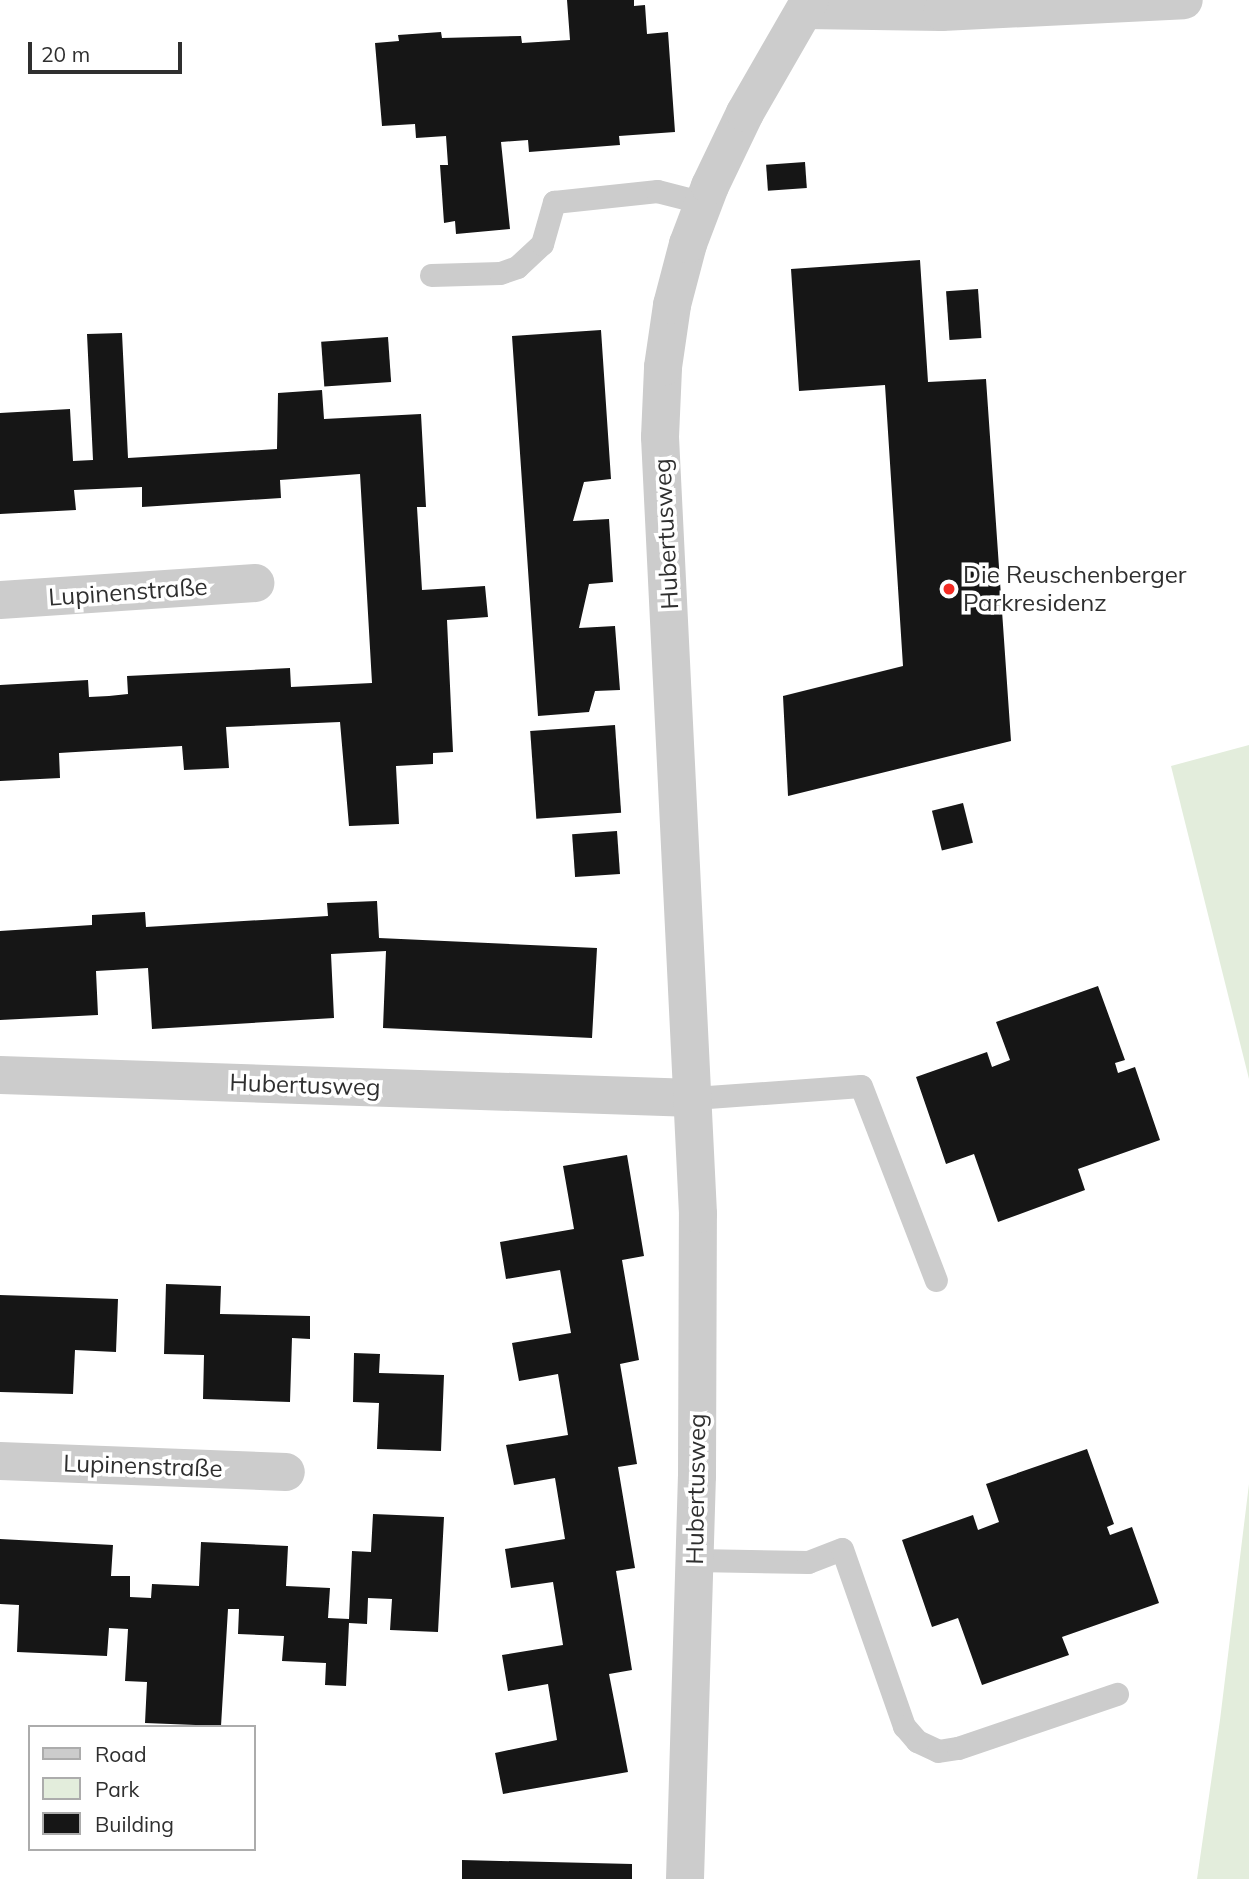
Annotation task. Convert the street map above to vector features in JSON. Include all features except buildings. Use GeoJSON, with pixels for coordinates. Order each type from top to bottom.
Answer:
{"type":"FeatureCollection","features":[{"type":"Feature","properties":{"kind":"street"},"geometry":{"type":"LineString","coordinates":[[808,5],[942,12],[1184,0]]}},
{"type":"Feature","properties":{"kind":"street","name":"Hubertusweg"},"geometry":{"type":"LineString","coordinates":[[685,1879],[699,1350],[694,1098],[660,437],[672,305],[704,203],[745,113],[808,5]]}},
{"type":"Feature","properties":{"kind":"street","name":"Lupinenstraße"},"geometry":{"type":"LineString","coordinates":[[0,600],[255,583]]}},
{"type":"Feature","properties":{"kind":"street","name":"Hubertusweg"},"geometry":{"type":"LineString","coordinates":[[0,1075],[694,1098]]}},
{"type":"Feature","properties":{"kind":"street","name":"Lupinenstraße"},"geometry":{"type":"LineString","coordinates":[[0,1461],[285,1472]]}},
{"type":"Feature","properties":{"kind":"lane"},"geometry":{"type":"LineString","coordinates":[[431,275],[500,273],[517,267],[542,244],[554,202],[657,191],[704,203]]}},
{"type":"Feature","properties":{"kind":"lane"},"geometry":{"type":"LineString","coordinates":[[694,1098],[861,1086],[936,1280]]}},
{"type":"Feature","properties":{"kind":"lane"},"geometry":{"type":"LineString","coordinates":[[694,1560],[808,1562],[842,1549],[904,1726],[917,1741],[937,1751],[958,1748],[1116,1695]]}},
{"type":"Feature","properties":{"kind":"green space"},"geometry":{"type":"Polygon","coordinates":[[[1249,745],[1249,1079],[1171,766],[1249,745]]]}},
{"type":"Feature","properties":{"kind":"green space"},"geometry":{"type":"Polygon","coordinates":[[[1249,1484],[1249,1879],[1197,1879],[1220,1720],[1249,1484]]]}},
{"type":"Feature","properties":{"kind":"place","name":"Die Reuschenberger Parkresidenz"},"geometry":{"type":"Point","coordinates":[949,589]}}]}
